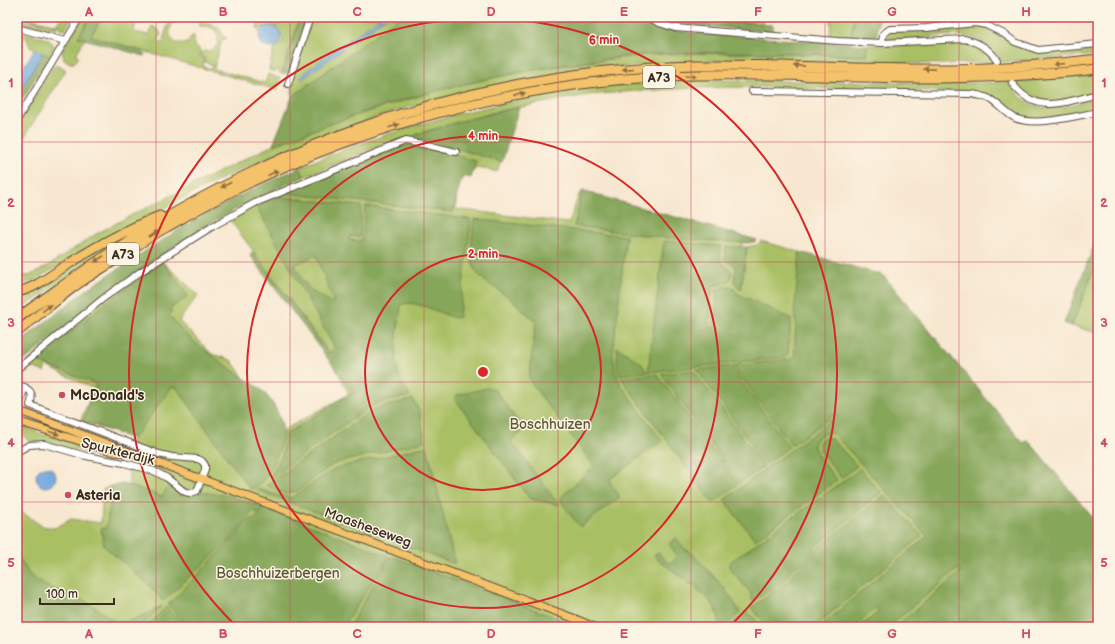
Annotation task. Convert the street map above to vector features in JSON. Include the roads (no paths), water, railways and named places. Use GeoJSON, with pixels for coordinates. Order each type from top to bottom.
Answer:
{"type":"FeatureCollection","features":[{"type":"Feature","properties":{"kind":"highway","name":"A73"},"geometry":{"type":"LineString","coordinates":[[17,320],[94,262],[179,209],[247,174],[338,135],[394,115],[446,100],[527,82],[591,72],[633,69],[695,66],[948,69],[1065,63],[1098,59]]}},
{"type":"Feature","properties":{"kind":"highway","name":"A73"},"geometry":{"type":"LineString","coordinates":[[17,332],[76,285],[166,227],[210,203],[313,155],[394,126],[448,111],[526,93],[632,79],[695,75],[943,78],[1063,73],[1098,68]]}},
{"type":"Feature","properties":{"kind":"highway","name":"A73"},"geometry":{"type":"LineString","coordinates":[[17,292],[37,284],[70,263],[144,222],[179,209]]}},
{"type":"Feature","properties":{"kind":"main road","name":"Maasheseweg"},"geometry":{"type":"LineString","coordinates":[[17,410],[594,627]]}},
{"type":"Feature","properties":{"kind":"main road","name":"Maasheseweg"},"geometry":{"type":"LineString","coordinates":[[17,421],[114,452],[132,454]]}},
{"type":"Feature","properties":{"kind":"street"},"geometry":{"type":"LineString","coordinates":[[17,120],[80,17]]}},
{"type":"Feature","properties":{"kind":"street"},"geometry":{"type":"LineString","coordinates":[[288,84],[310,17]]}},
{"type":"Feature","properties":{"kind":"street"},"geometry":{"type":"LineString","coordinates":[[648,17],[659,24],[675,28],[838,41],[882,43],[964,39],[975,41],[987,49],[997,60]]}},
{"type":"Feature","properties":{"kind":"street"},"geometry":{"type":"LineString","coordinates":[[882,43],[883,34],[890,29],[926,28],[975,23],[986,25],[1004,34],[1015,42],[1038,50],[1098,44]]}},
{"type":"Feature","properties":{"kind":"street"},"geometry":{"type":"LineString","coordinates":[[17,28],[65,41]]}},
{"type":"Feature","properties":{"kind":"street"},"geometry":{"type":"LineString","coordinates":[[1012,83],[1027,99],[1043,104],[1052,105],[1098,94]]}},
{"type":"Feature","properties":{"kind":"street"},"geometry":{"type":"LineString","coordinates":[[752,91],[972,94],[984,96],[992,100],[1015,118],[1040,121],[1098,112]]}},
{"type":"Feature","properties":{"kind":"street"},"geometry":{"type":"LineString","coordinates":[[17,368],[105,297],[140,272],[213,226],[255,203],[405,141],[456,152]]}},
{"type":"Feature","properties":{"kind":"street"},"geometry":{"type":"LineString","coordinates":[[17,384],[28,388],[31,392],[32,398],[30,405],[159,454],[172,457],[198,459],[202,461],[205,467],[202,479]]}},
{"type":"Feature","properties":{"kind":"street"},"geometry":{"type":"LineString","coordinates":[[17,410],[25,387]]}},
{"type":"Feature","properties":{"kind":"street","name":"Spurkterdijk"},"geometry":{"type":"LineString","coordinates":[[17,452],[29,445],[44,444],[86,456],[124,463],[154,472],[167,478],[185,492],[190,493],[197,491],[202,479]]}},
{"type":"Feature","properties":{"kind":"water"},"geometry":{"type":"Polygon","coordinates":[[[381,17],[386,17],[302,79],[300,77],[325,57],[381,17]]]}},
{"type":"Feature","properties":{"kind":"water"},"geometry":{"type":"Polygon","coordinates":[[[270,26],[278,29],[281,37],[278,45],[270,48],[262,45],[259,37],[262,29],[270,26]]]}},
{"type":"Feature","properties":{"kind":"water"},"geometry":{"type":"Polygon","coordinates":[[[35,49],[43,53],[17,96],[17,77],[35,49]]]}},
{"type":"Feature","properties":{"kind":"water"},"geometry":{"type":"Polygon","coordinates":[[[46,467],[53,470],[56,477],[53,484],[46,487],[39,484],[36,477],[39,470],[46,467]]]}},
{"type":"Feature","properties":{"kind":"place","name":"McDonald's"},"geometry":{"type":"Point","coordinates":[62,395]}},
{"type":"Feature","properties":{"kind":"place","name":"Asteria"},"geometry":{"type":"Point","coordinates":[68,495]}},
{"type":"Feature","properties":{"kind":"park label","name":"Boschhuizen"},"geometry":{"type":"Point","coordinates":[550,424]}},
{"type":"Feature","properties":{"kind":"park label","name":"Boschhuizerbergen"},"geometry":{"type":"Point","coordinates":[278,573]}}]}
